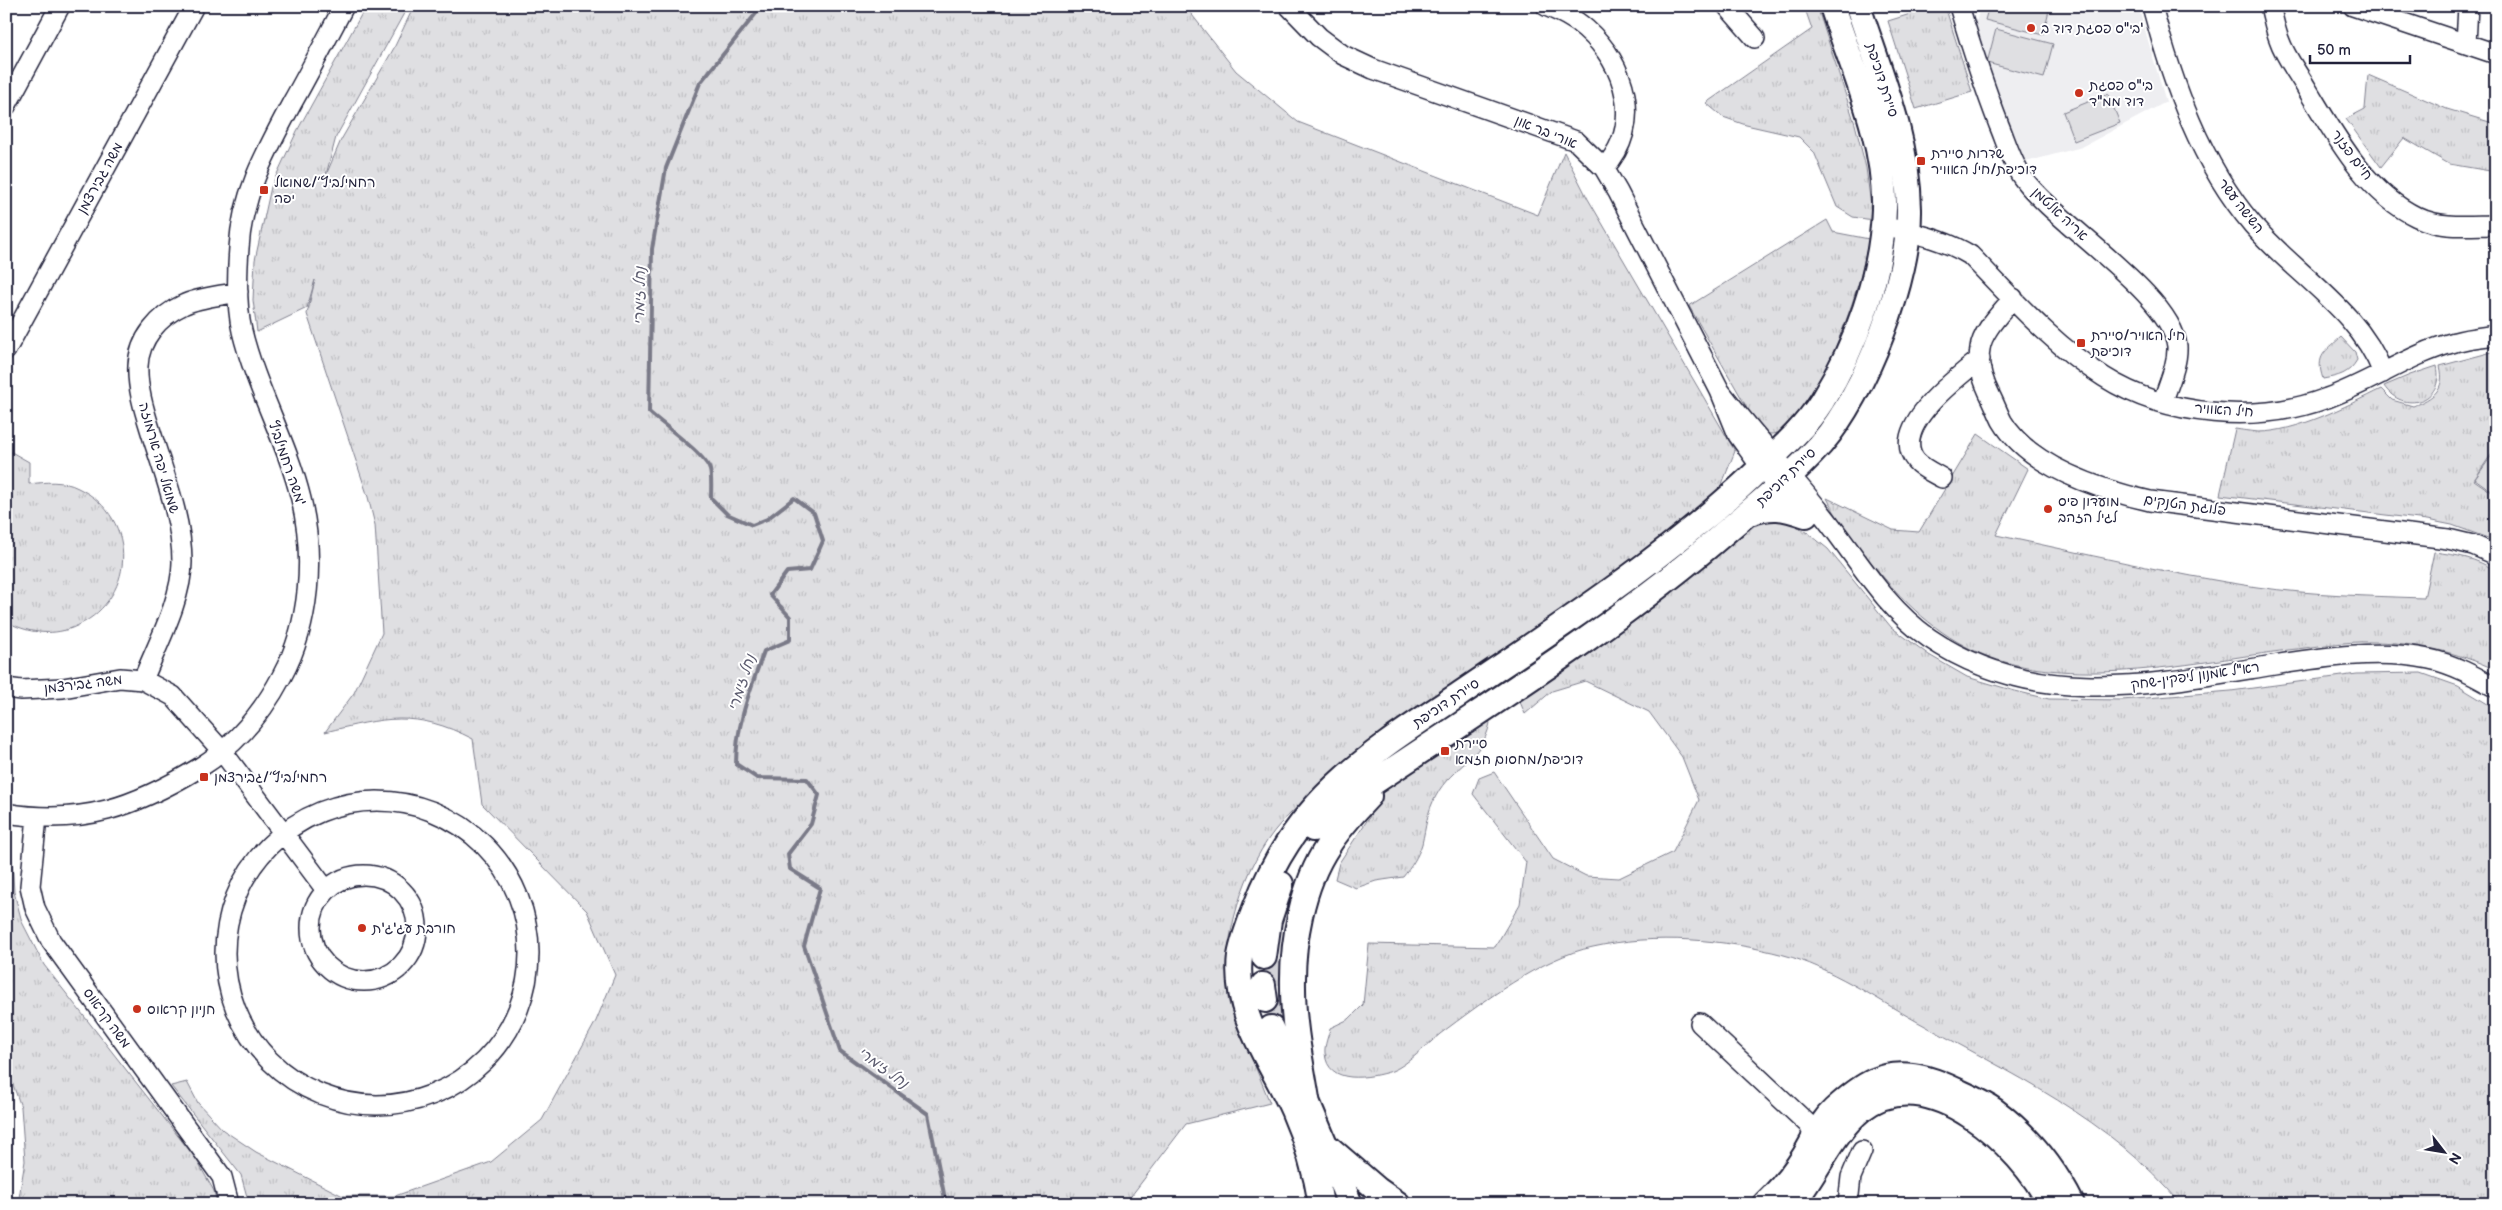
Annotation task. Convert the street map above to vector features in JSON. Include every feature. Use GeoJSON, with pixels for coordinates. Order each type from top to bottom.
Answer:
{"type":"FeatureCollection","features":[{"type":"Feature","properties":{"kind":"main road","name":"סיירת דוכיפת"},"geometry":{"type":"LineString","coordinates":[[1318,1152],[1293,1111],[1253,1034],[1244,1010],[1240,981],[1240,957],[1246,933],[1272,867],[1308,814],[1349,772],[1678,542],[1767,461],[1802,427],[1816,408],[1840,366],[1856,329],[1872,283],[1884,206],[1880,156],[1832,6]]}},
{"type":"Feature","properties":{"kind":"main road","name":"סיירת דוכיפת"},"geometry":{"type":"LineString","coordinates":[[1271,958],[1291,896],[1310,855],[1332,824],[1374,782],[1643,599],[1692,562],[1784,480],[1826,437],[1845,410],[1880,338],[1896,289],[1909,210],[1904,150],[1858,6]]}},
{"type":"Feature","properties":{"kind":"main road"},"geometry":{"type":"LineString","coordinates":[[1748,513],[1770,506],[1786,508],[1806,515]]}},
{"type":"Feature","properties":{"kind":"main road"},"geometry":{"type":"LineString","coordinates":[[1321,1204],[1318,1152],[1305,1097],[1293,988],[1294,957],[1304,903],[1311,881],[1327,846],[1354,812],[1400,766]]}},
{"type":"Feature","properties":{"kind":"main road"},"geometry":{"type":"LineString","coordinates":[[1276,1027],[1276,1042],[1305,1097]]}},
{"type":"Feature","properties":{"kind":"main road"},"geometry":{"type":"LineString","coordinates":[[1765,1204],[1784,1187],[1811,1144],[1819,1127],[1834,1110],[1875,1080],[1896,1076],[1917,1076],[1939,1082],[1994,1110],[2022,1135],[2061,1183],[2072,1204]]}},
{"type":"Feature","properties":{"kind":"main road"},"geometry":{"type":"LineString","coordinates":[[1792,1204],[1808,1185],[1829,1144],[1845,1124],[1864,1108],[1888,1094],[1931,1096],[1958,1108],[1980,1122],[2010,1149],[2040,1184],[2050,1204]]}},
{"type":"Feature","properties":{"kind":"main road"},"geometry":{"type":"LineString","coordinates":[[1309,1204],[1318,1152]]}},
{"type":"Feature","properties":{"kind":"main road"},"geometry":{"type":"LineString","coordinates":[[1318,1152],[1339,1181],[1350,1204]]}},
{"type":"Feature","properties":{"kind":"main road"},"geometry":{"type":"LineString","coordinates":[[1318,1152],[1398,1204]]}},
{"type":"Feature","properties":{"kind":"street"},"geometry":{"type":"LineString","coordinates":[[6,106],[60,6]]}},
{"type":"Feature","properties":{"kind":"street","name":"משה גבירצמן"},"geometry":{"type":"LineString","coordinates":[[6,350],[194,6]]}},
{"type":"Feature","properties":{"kind":"street","name":"משה רחמילביץ'"},"geometry":{"type":"LineString","coordinates":[[6,813],[37,817],[76,817],[124,806],[170,784],[206,763],[244,732],[269,700],[287,666],[302,621],[308,574],[304,515],[301,498],[247,350],[241,328],[238,292],[242,219],[257,171],[344,6]]}},
{"type":"Feature","properties":{"kind":"street","name":"אורי בר און"},"geometry":{"type":"LineString","coordinates":[[1289,6],[1319,37],[1343,55],[1398,79],[1576,141],[1604,168],[1720,391],[1749,428],[1767,461]]}},
{"type":"Feature","properties":{"kind":"street"},"geometry":{"type":"LineString","coordinates":[[1546,6],[1566,15],[1585,28],[1614,62],[1623,84],[1627,105],[1625,128],[1614,157],[1604,168]]}},
{"type":"Feature","properties":{"kind":"street"},"geometry":{"type":"LineString","coordinates":[[1727,6],[1755,38]]}},
{"type":"Feature","properties":{"kind":"street","name":"אריה אלטמן"},"geometry":{"type":"LineString","coordinates":[[1959,6],[1980,75],[2009,151],[2021,175],[2044,200],[2132,281],[2163,313],[2173,332],[2177,347],[2175,362],[2163,401]]}},
{"type":"Feature","properties":{"kind":"street","name":"השישה עשר"},"geometry":{"type":"LineString","coordinates":[[2152,6],[2175,82],[2213,170],[2232,199],[2255,227],[2366,336],[2383,372]]}},
{"type":"Feature","properties":{"kind":"street","name":"חיים פזנר"},"geometry":{"type":"LineString","coordinates":[[2270,6],[2279,40],[2304,83],[2361,171],[2398,205],[2426,220],[2455,226],[2496,225]]}},
{"type":"Feature","properties":{"kind":"street"},"geometry":{"type":"LineString","coordinates":[[2353,6],[2496,54]]}},
{"type":"Feature","properties":{"kind":"street"},"geometry":{"type":"LineString","coordinates":[[2466,44],[2468,6]]}},
{"type":"Feature","properties":{"kind":"street","name":"חיל האוויר"},"geometry":{"type":"LineString","coordinates":[[1881,232],[1906,237],[1985,271],[2071,354],[2104,377],[2127,389],[2163,401],[2216,412],[2246,414],[2274,411],[2328,398],[2454,342],[2496,335]]}},
{"type":"Feature","properties":{"kind":"street","name":"שמואל יפה ארמוזה"},"geometry":{"type":"LineString","coordinates":[[143,680],[174,602],[182,563],[176,517],[144,408],[138,366],[141,350],[148,334],[170,312],[192,302],[238,292]]}},
{"type":"Feature","properties":{"kind":"street","name":"פלוגת הטנקים"},"geometry":{"type":"LineString","coordinates":[[2013,298],[1985,336],[1980,347],[1984,382],[2003,422],[2018,441],[2062,471],[2093,484],[2150,501],[2448,539],[2473,545],[2496,555]]}},
{"type":"Feature","properties":{"kind":"street"},"geometry":{"type":"LineString","coordinates":[[1942,478],[1916,462],[1911,452],[1910,438],[1916,421],[1943,388],[1980,359]]}},
{"type":"Feature","properties":{"kind":"street","name":"רא\"ל אמנון ליפקין-שחק"},"geometry":{"type":"LineString","coordinates":[[1767,461],[1846,548],[1894,607],[1929,638],[1975,663],[2024,680],[2077,686],[2131,686],[2191,679],[2308,660],[2373,655],[2430,659],[2471,674],[2496,688]]}},
{"type":"Feature","properties":{"kind":"street","name":"רא\"ל אמנון ליפקין-שחק"},"geometry":{"type":"LineString","coordinates":[[1784,480],[1806,515],[1846,548]]}},
{"type":"Feature","properties":{"kind":"street","name":"משה גבירצמן"},"geometry":{"type":"LineString","coordinates":[[6,688],[38,690],[120,678],[143,680],[173,696],[222,751],[326,890]]}},
{"type":"Feature","properties":{"kind":"street"},"geometry":{"type":"LineString","coordinates":[[379,800],[414,804],[451,819],[482,842],[508,874],[523,906],[530,940],[529,974],[518,1012],[506,1036],[484,1062],[452,1087],[420,1100],[383,1106],[359,1105],[328,1098],[307,1089],[285,1075],[257,1047],[244,1028],[233,1003],[228,980],[225,951],[228,925],[246,874],[266,850],[284,833],[309,817],[342,805],[379,800]]}},
{"type":"Feature","properties":{"kind":"street","name":"משה קראוס"},"geometry":{"type":"LineString","coordinates":[[37,817],[30,886],[35,908],[51,941],[222,1178],[229,1204]]}},
{"type":"Feature","properties":{"kind":"street"},"geometry":{"type":"LineString","coordinates":[[358,875],[378,877],[396,886],[406,896],[415,916],[417,928],[411,952],[402,966],[389,975],[366,982],[340,976],[329,969],[319,958],[312,944],[310,929],[313,913],[326,890],[348,878],[358,875]]}},
{"type":"Feature","properties":{"kind":"street"},"geometry":{"type":"LineString","coordinates":[[1700,1023],[1803,1118],[1812,1132],[1811,1144]]}},
{"type":"Feature","properties":{"kind":"street"},"geometry":{"type":"LineString","coordinates":[[1803,1118],[1813,1121],[1824,1118],[1834,1110]]}},
{"type":"Feature","properties":{"kind":"street"},"geometry":{"type":"LineString","coordinates":[[1848,1204],[1851,1177],[1862,1151]]}},
{"type":"Feature","properties":{"kind":"shaded area","name":"בי\"ס פסגת דוד ממ\"ד"},"geometry":{"type":"Polygon","coordinates":[[[1980,6],[2138,6],[2166,102],[2082,147],[2026,162],[1990,83],[1975,20],[1977,20],[1980,6]]]}},
{"type":"Feature","properties":{"kind":"green space"},"geometry":{"type":"Polygon","coordinates":[[[366,6],[408,6],[336,137],[326,175],[341,140],[394,48],[414,6],[1185,6],[1236,71],[1298,122],[1538,215],[1564,152],[1588,199],[1735,451],[1722,484],[1760,517],[1789,522],[1807,532],[1828,549],[1891,627],[1929,655],[1967,677],[2049,699],[2122,700],[2231,691],[2357,674],[2421,673],[2458,686],[2496,709],[2496,1204],[2181,1204],[2153,1174],[2123,1147],[2091,1122],[2023,1079],[1818,967],[1801,960],[1761,949],[1713,942],[1665,939],[1641,940],[1573,952],[1553,960],[1493,995],[1440,1034],[1410,1060],[1392,1071],[1373,1076],[1351,1077],[1333,1071],[1328,1064],[1325,1053],[1330,1028],[1349,1019],[1363,1005],[1369,944],[1495,947],[1520,904],[1526,862],[1473,794],[1479,778],[1494,772],[1553,859],[1586,876],[1619,878],[1673,852],[1699,800],[1682,757],[1649,712],[1585,681],[1552,691],[1525,714],[1518,697],[1487,718],[1490,723],[1486,736],[1480,746],[1474,755],[1450,777],[1433,802],[1420,849],[1414,862],[1403,877],[1376,881],[1356,888],[1335,879],[1339,863],[1370,816],[1333,780],[1305,800],[1281,823],[1256,860],[1246,882],[1232,929],[1227,975],[1230,1005],[1270,1103],[1186,1124],[1125,1204],[249,1204],[241,1175],[171,1086],[187,1082],[198,1103],[223,1130],[256,1152],[343,1196],[395,1196],[491,1162],[542,1120],[596,1021],[615,975],[587,911],[482,804],[473,739],[434,723],[399,719],[382,720],[325,732],[354,693],[382,633],[375,525],[368,497],[307,314],[315,280],[307,308],[257,332],[253,300],[255,260],[271,187],[297,131],[366,6]]]}},
{"type":"Feature","properties":{"kind":"green space"},"geometry":{"type":"Polygon","coordinates":[[[1804,6],[1817,6],[1855,124],[1866,168],[1873,220],[1853,217],[1837,207],[1814,152],[1799,137],[1746,125],[1723,117],[1706,103],[1812,29],[1804,6]]]}},
{"type":"Feature","properties":{"kind":"green space"},"geometry":{"type":"Polygon","coordinates":[[[1936,6],[1945,6],[1972,92],[1916,109],[1888,21],[1936,6]]]}},
{"type":"Feature","properties":{"kind":"green space","name":"בי\"ס פסגת דוד ב'"},"geometry":{"type":"Polygon","coordinates":[[[1989,6],[2050,6],[2043,35],[1985,20],[1989,6]]]}},
{"type":"Feature","properties":{"kind":"green space"},"geometry":{"type":"Polygon","coordinates":[[[1996,29],[2053,44],[2044,78],[1987,63],[1996,29]]]}},
{"type":"Feature","properties":{"kind":"green space"},"geometry":{"type":"Polygon","coordinates":[[[2368,75],[2447,109],[2496,124],[2496,172],[2449,164],[2404,138],[2381,167],[2346,119],[2365,109],[2368,75]]]}},
{"type":"Feature","properties":{"kind":"green space"},"geometry":{"type":"Polygon","coordinates":[[[2108,94],[2120,123],[2074,141],[2063,112],[2108,94]]]}},
{"type":"Feature","properties":{"kind":"green space"},"geometry":{"type":"Polygon","coordinates":[[[1827,220],[1833,232],[1869,239],[1860,278],[1835,349],[1811,397],[1798,416],[1784,430],[1768,434],[1754,420],[1689,306],[1827,220]]]}},
{"type":"Feature","properties":{"kind":"green space"},"geometry":{"type":"Polygon","coordinates":[[[2341,337],[2355,352],[2357,360],[2343,374],[2323,379],[2321,359],[2326,351],[2341,337]]]}},
{"type":"Feature","properties":{"kind":"green space"},"geometry":{"type":"Polygon","coordinates":[[[2496,351],[2496,451],[2494,450],[2474,480],[2496,495],[2496,541],[2452,525],[2427,520],[2220,495],[2235,429],[2258,432],[2289,428],[2321,417],[2381,389],[2392,400],[2413,406],[2426,400],[2436,392],[2441,381],[2440,366],[2496,351]]]}},
{"type":"Feature","properties":{"kind":"green space"},"geometry":{"type":"Polygon","coordinates":[[[2437,366],[2438,378],[2435,388],[2429,396],[2421,400],[2411,402],[2401,400],[2392,395],[2384,386],[2410,375],[2437,366]]]}},
{"type":"Feature","properties":{"kind":"green space"},"geometry":{"type":"Polygon","coordinates":[[[1978,434],[2028,469],[1996,535],[2224,582],[2278,590],[2340,595],[2424,598],[2434,552],[2458,556],[2481,563],[2496,571],[2496,670],[2451,653],[2387,642],[2340,643],[2176,666],[2098,672],[2060,671],[2024,666],[1989,657],[1973,650],[1957,642],[1928,622],[1903,598],[1879,572],[1851,536],[1827,498],[1893,530],[1919,532],[1978,434]]]}},
{"type":"Feature","properties":{"kind":"green space"},"geometry":{"type":"Polygon","coordinates":[[[6,449],[29,462],[29,484],[48,482],[72,485],[98,502],[113,519],[121,539],[123,560],[119,581],[109,600],[93,616],[72,628],[56,632],[39,632],[30,631],[6,621],[6,449]]]}},
{"type":"Feature","properties":{"kind":"green space"},"geometry":{"type":"Polygon","coordinates":[[[2496,452],[2496,494],[2475,479],[2496,452]]]}},
{"type":"Feature","properties":{"kind":"green space"},"geometry":{"type":"Polygon","coordinates":[[[6,843],[11,844],[14,892],[22,922],[44,965],[196,1159],[214,1191],[217,1204],[18,1204],[25,1161],[21,1107],[6,1065],[6,843]]]}},
{"type":"Feature","properties":{"kind":"waterway","name":"נחל זימרי"},"geometry":{"type":"LineString","coordinates":[[762,6],[700,83],[666,168],[652,249],[649,412],[701,456],[711,473],[711,498],[727,514],[752,525],[767,519],[794,498],[814,513],[823,541],[810,570],[787,572],[770,595],[790,617],[790,640],[764,651],[741,720],[736,764],[757,778],[807,779],[819,795],[811,824],[788,854],[790,869],[820,888],[804,946],[840,1051],[928,1114],[946,1204]]}},
{"type":"Feature","properties":{"kind":"tunnel"},"geometry":{"type":"LineString","coordinates":[[1277,985],[1278,958]]}},
{"type":"Feature","properties":{"kind":"tunnel"},"geometry":{"type":"LineString","coordinates":[[1277,999],[1281,1027]]}},
{"type":"Feature","properties":{"kind":"place","name":"בי\"ס פסגת דוד ב'"},"geometry":{"type":"Point","coordinates":[2031,28]}},
{"type":"Feature","properties":{"kind":"place","name":"בי\"ס פסגת דוד ממ\"ד"},"geometry":{"type":"Point","coordinates":[2079,93]}},
{"type":"Feature","properties":{"kind":"place","name":"שדרות סיירת דוכיפת/חיל האוויר"},"geometry":{"type":"Point","coordinates":[1921,161]}},
{"type":"Feature","properties":{"kind":"place","name":"רחמילביץ׳/שמואל יפה"},"geometry":{"type":"Point","coordinates":[264,190]}},
{"type":"Feature","properties":{"kind":"place","name":"חיל האויר/סיירת דוכיפת"},"geometry":{"type":"Point","coordinates":[2081,343]}},
{"type":"Feature","properties":{"kind":"place","name":"מועדון פיס לגיל הזהב"},"geometry":{"type":"Point","coordinates":[2048,509]}},
{"type":"Feature","properties":{"kind":"place","name":"סיירת דוכיפת/מחסום חזמא"},"geometry":{"type":"Point","coordinates":[1445,751]}},
{"type":"Feature","properties":{"kind":"place","name":"רחמילביץ׳/גבירצמן"},"geometry":{"type":"Point","coordinates":[204,777]}},
{"type":"Feature","properties":{"kind":"place","name":"חורבת עג'ג'ת"},"geometry":{"type":"Point","coordinates":[362,928]}},
{"type":"Feature","properties":{"kind":"place","name":"חניון קראוס"},"geometry":{"type":"Point","coordinates":[137,1009]}}]}
